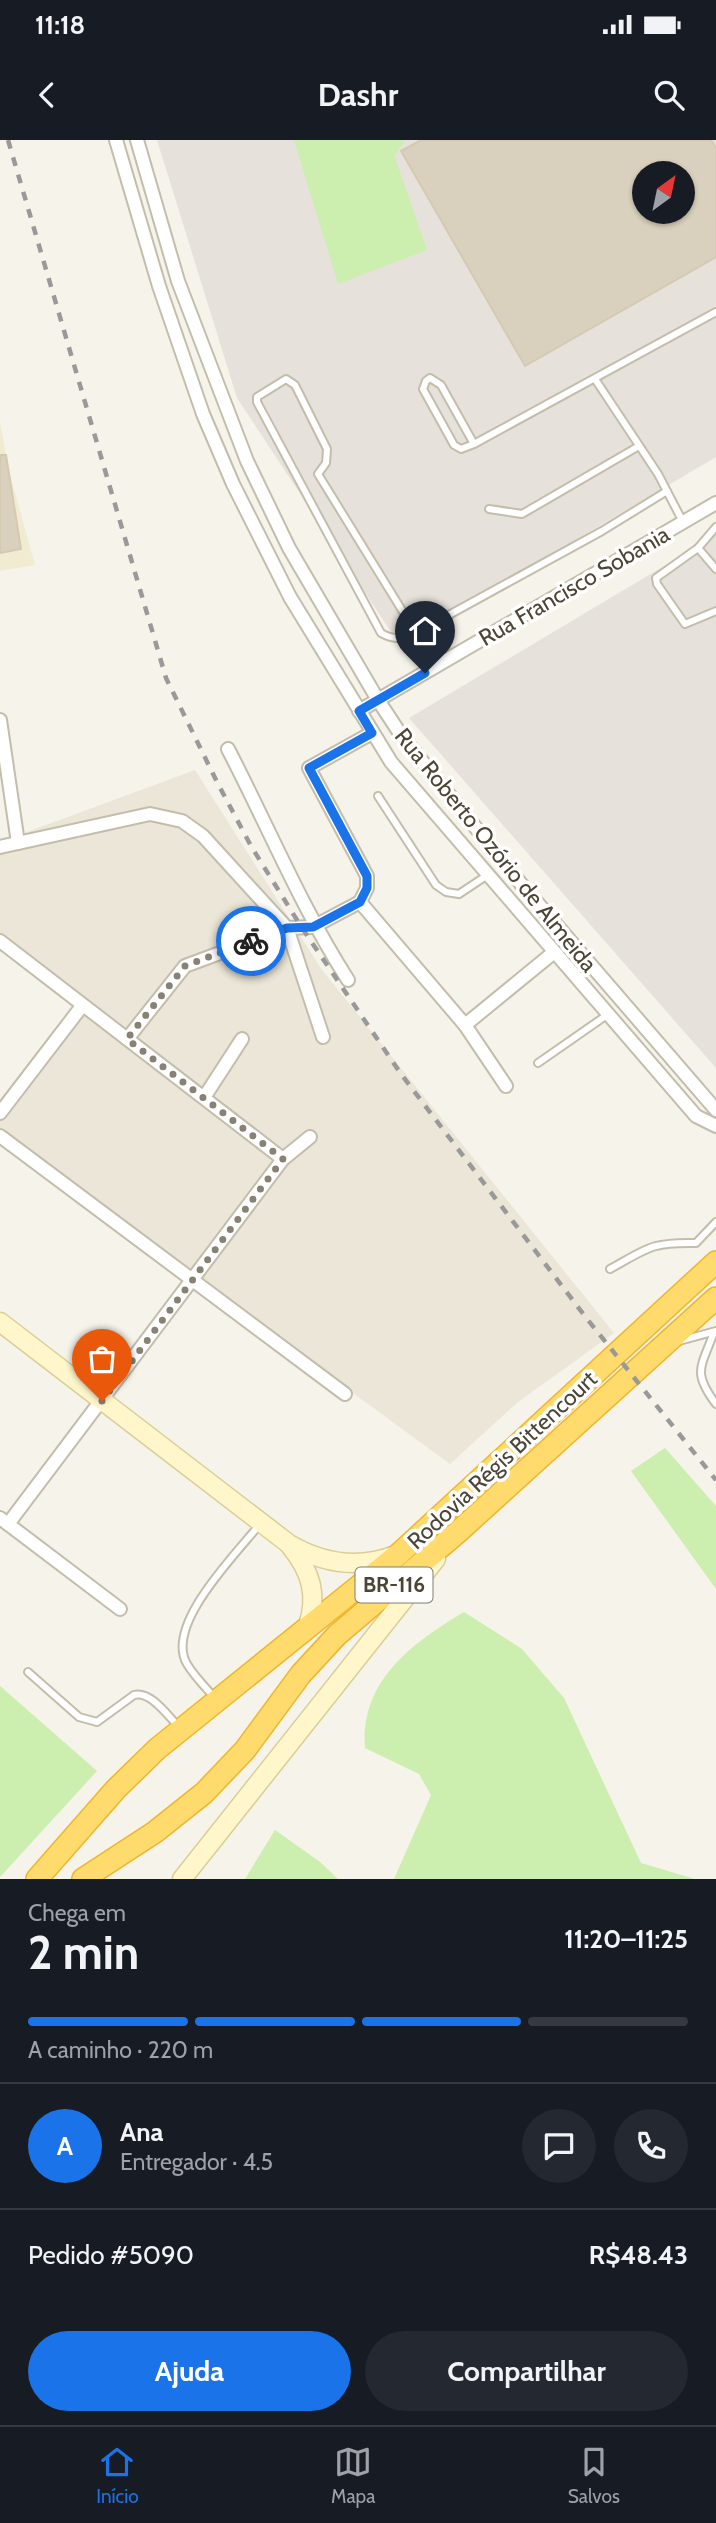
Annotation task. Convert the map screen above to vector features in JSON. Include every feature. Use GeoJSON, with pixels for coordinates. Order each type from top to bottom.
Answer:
{"type":"FeatureCollection","features":[{"type":"Feature","properties":{"kind":"highway","name":"Rodovia Régis Bittencourt"},"geometry":{"type":"LineString","coordinates":[[37,1879],[116,1789],[180,1728],[400,1553],[716,1262]]}},
{"type":"Feature","properties":{"kind":"highway","name":"Rodovia Régis Bittencourt"},"geometry":{"type":"LineString","coordinates":[[83,1879],[155,1832],[204,1793],[245,1750],[322,1650],[355,1618],[458,1532],[716,1298]]}},
{"type":"Feature","properties":{"kind":"main road"},"geometry":{"type":"LineString","coordinates":[[0,1322],[289,1544],[318,1558],[349,1563],[381,1560],[400,1553]]}},
{"type":"Feature","properties":{"kind":"main road"},"geometry":{"type":"LineString","coordinates":[[182,1879],[336,1682],[458,1532]]}},
{"type":"Feature","properties":{"kind":"main road"},"geometry":{"type":"LineString","coordinates":[[289,1544],[304,1565],[313,1589],[308,1626]]}},
{"type":"Feature","properties":{"kind":"street"},"geometry":{"type":"LineString","coordinates":[[116,140],[159,286],[203,414],[260,539],[372,733],[391,762],[607,1015],[696,1116],[703,1122],[716,1126]]}},
{"type":"Feature","properties":{"kind":"street","name":"Rua Roberto Ozório de Almeida"},"geometry":{"type":"LineString","coordinates":[[137,140],[178,281],[224,405],[279,529],[377,700],[401,735],[503,862],[716,1110]]}},
{"type":"Feature","properties":{"kind":"street"},"geometry":{"type":"LineString","coordinates":[[159,286],[178,281]]}},
{"type":"Feature","properties":{"kind":"street"},"geometry":{"type":"LineString","coordinates":[[174,332],[193,325]]}},
{"type":"Feature","properties":{"kind":"street"},"geometry":{"type":"LineString","coordinates":[[203,414],[224,405]]}},
{"type":"Feature","properties":{"kind":"street","name":"Rua Francisco Sobania"},"geometry":{"type":"LineString","coordinates":[[359,711],[716,503]]}},
{"type":"Feature","properties":{"kind":"street"},"geometry":{"type":"LineString","coordinates":[[260,539],[279,529]]}},
{"type":"Feature","properties":{"kind":"street"},"geometry":{"type":"LineString","coordinates":[[332,665],[350,654]]}},
{"type":"Feature","properties":{"kind":"street"},"geometry":{"type":"LineString","coordinates":[[0,720],[18,843]]}},
{"type":"Feature","properties":{"kind":"street"},"geometry":{"type":"LineString","coordinates":[[127,1039],[185,966],[287,928],[313,927],[360,902],[367,888],[367,876],[309,768],[372,733]]}},
{"type":"Feature","properties":{"kind":"street"},"geometry":{"type":"LineString","coordinates":[[228,749],[272,835],[313,927],[348,979]]}},
{"type":"Feature","properties":{"kind":"street"},"geometry":{"type":"LineString","coordinates":[[0,847],[150,814],[182,821],[203,836],[287,928],[323,1037]]}},
{"type":"Feature","properties":{"kind":"street"},"geometry":{"type":"LineString","coordinates":[[486,876],[503,862]]}},
{"type":"Feature","properties":{"kind":"street"},"geometry":{"type":"LineString","coordinates":[[360,902],[465,1025],[506,1086]]}},
{"type":"Feature","properties":{"kind":"street"},"geometry":{"type":"LineString","coordinates":[[0,941],[82,1006],[205,1096],[283,1159]]}},
{"type":"Feature","properties":{"kind":"street"},"geometry":{"type":"LineString","coordinates":[[465,1025],[553,953]]}},
{"type":"Feature","properties":{"kind":"street"},"geometry":{"type":"LineString","coordinates":[[607,1015],[623,1003]]}},
{"type":"Feature","properties":{"kind":"street"},"geometry":{"type":"LineString","coordinates":[[0,1114],[82,1006]]}},
{"type":"Feature","properties":{"kind":"street"},"geometry":{"type":"LineString","coordinates":[[205,1096],[242,1039]]}},
{"type":"Feature","properties":{"kind":"street"},"geometry":{"type":"LineString","coordinates":[[0,1136],[190,1281],[345,1394]]}},
{"type":"Feature","properties":{"kind":"street"},"geometry":{"type":"LineString","coordinates":[[120,1609],[4,1521],[102,1401],[283,1159],[310,1137]]}},
{"type":"Feature","properties":{"kind":"lane"},"geometry":{"type":"LineString","coordinates":[[474,443],[441,385],[436,380],[426,381],[423,389],[454,445],[461,449],[474,443],[595,379],[716,312]]}},
{"type":"Feature","properties":{"kind":"lane"},"geometry":{"type":"LineString","coordinates":[[416,633],[318,474],[326,463],[327,449],[295,385],[286,379],[269,387],[257,397],[257,402],[381,633],[398,640],[416,633],[602,531],[667,491]]}},
{"type":"Feature","properties":{"kind":"lane"},"geometry":{"type":"LineString","coordinates":[[595,379],[667,491],[683,522]]}},
{"type":"Feature","properties":{"kind":"lane"},"geometry":{"type":"LineString","coordinates":[[489,509],[522,514],[639,446]]}},
{"type":"Feature","properties":{"kind":"lane"},"geometry":{"type":"LineString","coordinates":[[716,527],[698,548],[656,578],[657,584],[685,624],[716,611]]}},
{"type":"Feature","properties":{"kind":"lane"},"geometry":{"type":"LineString","coordinates":[[698,548],[716,569]]}},
{"type":"Feature","properties":{"kind":"lane"},"geometry":{"type":"LineString","coordinates":[[378,796],[436,885],[446,892],[459,894],[486,876]]}},
{"type":"Feature","properties":{"kind":"lane"},"geometry":{"type":"LineString","coordinates":[[538,1063],[607,1015]]}},
{"type":"Feature","properties":{"kind":"lane"},"geometry":{"type":"LineString","coordinates":[[610,1269],[665,1241],[696,1244],[716,1222]]}},
{"type":"Feature","properties":{"kind":"lane"},"geometry":{"type":"LineString","coordinates":[[664,1345],[715,1332]]}},
{"type":"Feature","properties":{"kind":"lane"},"geometry":{"type":"LineString","coordinates":[[715,1332],[700,1369],[700,1383],[716,1404]]}},
{"type":"Feature","properties":{"kind":"lane"},"geometry":{"type":"LineString","coordinates":[[216,1700],[187,1664],[182,1650],[186,1628],[203,1595],[262,1523]]}},
{"type":"Feature","properties":{"kind":"lane"},"geometry":{"type":"LineString","coordinates":[[28,1672],[79,1717],[88,1721],[97,1722],[134,1695],[141,1693],[150,1698],[180,1728]]}},
{"type":"Feature","properties":{"kind":"shaded area"},"geometry":{"type":"Polygon","coordinates":[[[157,140],[716,140],[716,457],[399,644],[237,398],[157,140]]]}},
{"type":"Feature","properties":{"kind":"shaded area"},"geometry":{"type":"Polygon","coordinates":[[[0,422],[9,471],[35,565],[0,571],[0,422]]]}},
{"type":"Feature","properties":{"kind":"shaded area"},"geometry":{"type":"Polygon","coordinates":[[[716,535],[716,1068],[409,718],[716,535]]]}},
{"type":"Feature","properties":{"kind":"shaded area"},"geometry":{"type":"Polygon","coordinates":[[[195,770],[322,970],[614,1333],[518,1402],[450,1464],[0,1135],[0,1107],[82,1005],[0,935],[0,842],[195,770]]]}},
{"type":"Feature","properties":{"kind":"green space"},"geometry":{"type":"Polygon","coordinates":[[[294,140],[406,140],[394,155],[427,250],[338,284],[294,140]]]}},
{"type":"Feature","properties":{"kind":"green space"},"geometry":{"type":"Polygon","coordinates":[[[665,1448],[716,1506],[716,1589],[631,1471],[665,1448]]]}},
{"type":"Feature","properties":{"kind":"green space"},"geometry":{"type":"Polygon","coordinates":[[[464,1612],[522,1649],[564,1698],[641,1863],[695,1879],[394,1879],[431,1795],[419,1774],[365,1748],[366,1724],[371,1703],[393,1666],[426,1637],[464,1612]]]}},
{"type":"Feature","properties":{"kind":"green space"},"geometry":{"type":"Polygon","coordinates":[[[0,1686],[97,1771],[0,1877],[0,1686]]]}},
{"type":"Feature","properties":{"kind":"green space"},"geometry":{"type":"Polygon","coordinates":[[[275,1830],[320,1862],[338,1879],[245,1879],[275,1830]]]}},
{"type":"Feature","properties":{"kind":"building"},"geometry":{"type":"Polygon","coordinates":[[[421,140],[711,140],[716,148],[716,257],[525,366],[401,151],[421,140]]]}},
{"type":"Feature","properties":{"kind":"building"},"geometry":{"type":"Polygon","coordinates":[[[0,455],[6,455],[21,549],[0,553],[0,455]]]}},
{"type":"Feature","properties":{"kind":"railway"},"geometry":{"type":"LineString","coordinates":[[8,140],[166,678],[217,782],[251,846],[302,928],[401,1074],[584,1315],[716,1480]]}},
{"type":"Feature","properties":{"kind":"way so far"},"geometry":{"type":"LineString","coordinates":[[102,1401],[283,1159],[205,1096],[127,1039],[185,966],[251,941]]}},
{"type":"Feature","properties":{"kind":"route"},"geometry":{"type":"LineString","coordinates":[[251,941],[287,928],[313,927],[360,902],[369,882],[367,876],[309,768],[372,733],[359,711],[425,673]]}}]}
